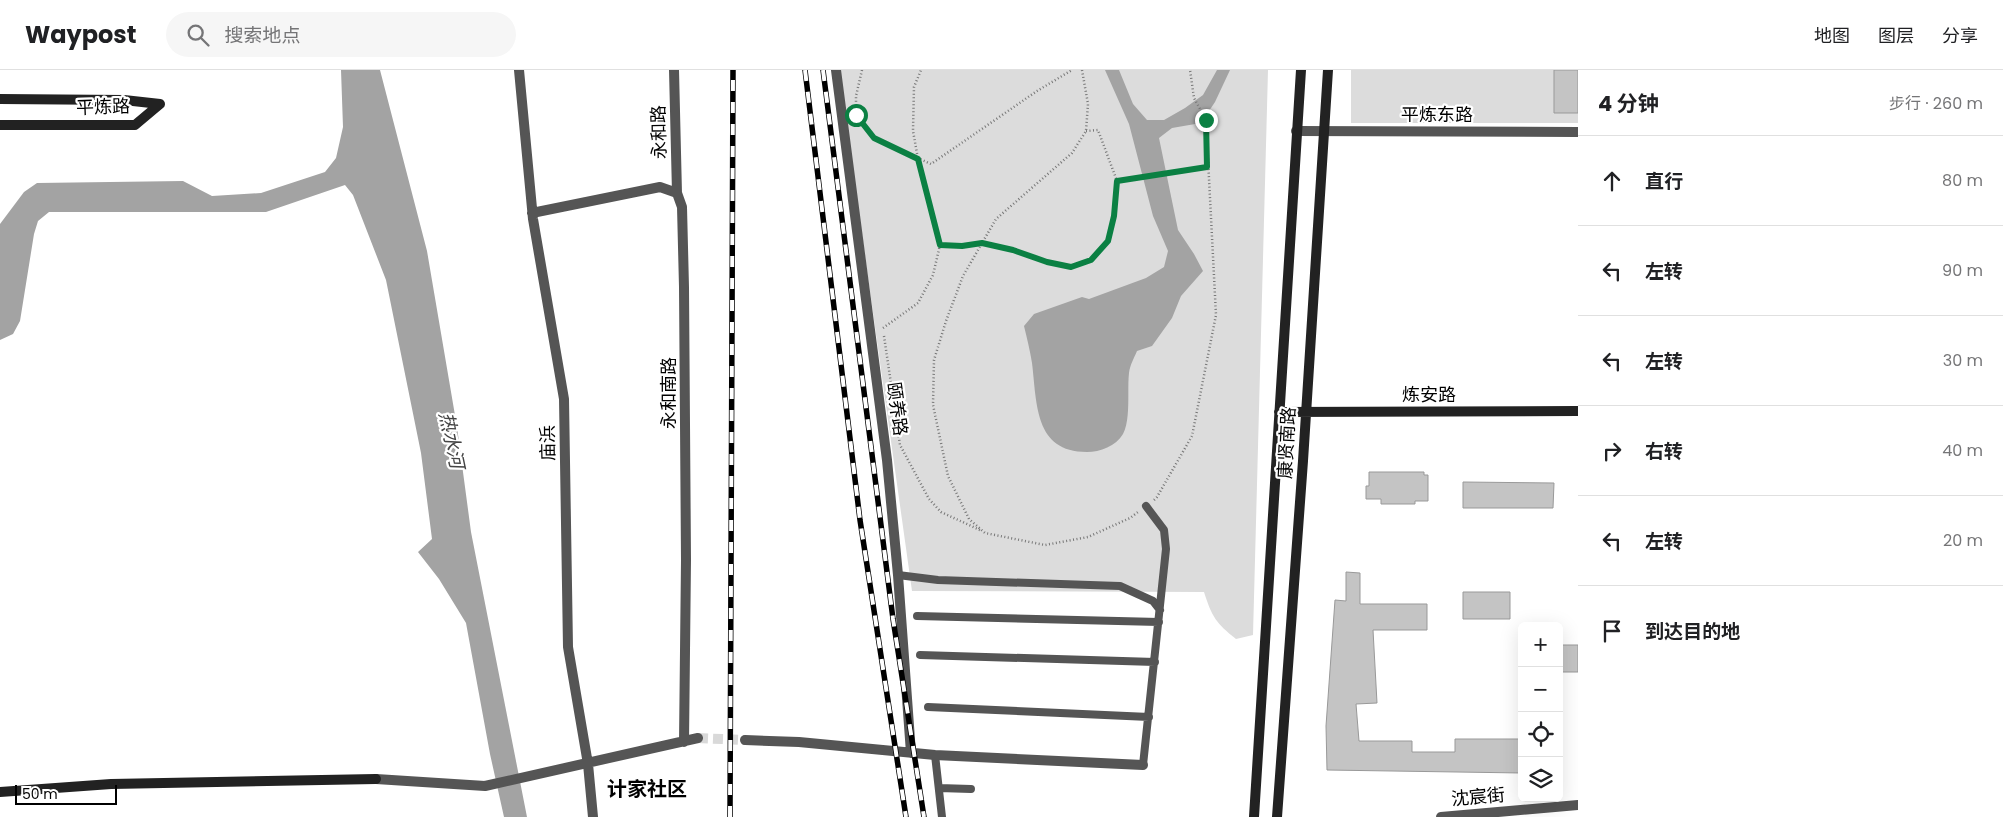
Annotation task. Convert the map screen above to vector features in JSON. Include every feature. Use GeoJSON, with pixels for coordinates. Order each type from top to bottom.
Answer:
{"type":"FeatureCollection","features":[{"type":"Feature","properties":{"kind":"street","name":"庙浜"},"geometry":{"type":"LineString","coordinates":[[519,70],[532,213],[564,399],[568,647],[588,764],[593,817]]}},
{"type":"Feature","properties":{"kind":"street","name":"永和路"},"geometry":{"type":"LineString","coordinates":[[674,70],[676,193]]}},
{"type":"Feature","properties":{"kind":"street","name":"颐养路"},"geometry":{"type":"LineString","coordinates":[[836,70],[887,460],[898,575],[911,753]]}},
{"type":"Feature","properties":{"kind":"street","name":"康贤南路"},"geometry":{"type":"LineString","coordinates":[[1254,817],[1301,70]]}},
{"type":"Feature","properties":{"kind":"street","name":"康贤南路"},"geometry":{"type":"LineString","coordinates":[[1277,817],[1328,70]]}},
{"type":"Feature","properties":{"kind":"street","name":"平炼路"},"geometry":{"type":"LineString","coordinates":[[0,99],[124,100],[160,104],[136,125],[0,125]]}},
{"type":"Feature","properties":{"kind":"street","name":"平炼东路"},"geometry":{"type":"LineString","coordinates":[[1296,131],[1578,132]]}},
{"type":"Feature","properties":{"kind":"street"},"geometry":{"type":"LineString","coordinates":[[532,213],[660,187],[676,193]]}},
{"type":"Feature","properties":{"kind":"street","name":"永和南路"},"geometry":{"type":"LineString","coordinates":[[676,193],[682,207],[684,287],[686,560],[684,742]]}},
{"type":"Feature","properties":{"kind":"street","name":"炼安路"},"geometry":{"type":"LineString","coordinates":[[1280,412],[1578,411]]}},
{"type":"Feature","properties":{"kind":"street"},"geometry":{"type":"LineString","coordinates":[[0,792],[111,784],[376,779],[485,786],[698,738]]}},
{"type":"Feature","properties":{"kind":"street"},"geometry":{"type":"LineString","coordinates":[[745,740],[799,742],[935,755],[1143,766]]}},
{"type":"Feature","properties":{"kind":"street","name":"沈宸街"},"geometry":{"type":"LineString","coordinates":[[1441,817],[1578,804]]}},
{"type":"Feature","properties":{"kind":"lane"},"geometry":{"type":"LineString","coordinates":[[1143,766],[1166,549],[1164,530],[1146,506]]}},
{"type":"Feature","properties":{"kind":"lane"},"geometry":{"type":"LineString","coordinates":[[898,575],[938,580],[1120,586],[1153,601],[1160,610]]}},
{"type":"Feature","properties":{"kind":"lane"},"geometry":{"type":"LineString","coordinates":[[917,616],[1159,622]]}},
{"type":"Feature","properties":{"kind":"lane"},"geometry":{"type":"LineString","coordinates":[[920,655],[1155,662]]}},
{"type":"Feature","properties":{"kind":"lane"},"geometry":{"type":"LineString","coordinates":[[928,707],[1149,717]]}},
{"type":"Feature","properties":{"kind":"lane"},"geometry":{"type":"LineString","coordinates":[[935,755],[942,817]]}},
{"type":"Feature","properties":{"kind":"lane"},"geometry":{"type":"LineString","coordinates":[[939,788],[970,789]]}},
{"type":"Feature","properties":{"kind":"path"},"geometry":{"type":"LineString","coordinates":[[862,70],[856,96],[856,115],[874,138],[931,164],[1037,91],[1072,70]]}},
{"type":"Feature","properties":{"kind":"path"},"geometry":{"type":"LineString","coordinates":[[921,70],[914,87],[913,131],[918,159],[940,245],[933,275],[918,304],[883,327],[900,445],[929,499],[941,512],[985,533],[1045,545],[1088,537],[1130,518],[1157,497],[1192,436],[1216,315],[1206,120],[1194,98],[1190,70]]}},
{"type":"Feature","properties":{"kind":"path"},"geometry":{"type":"LineString","coordinates":[[985,533],[969,519],[948,476],[933,405],[934,360],[963,276],[996,219],[1072,153],[1086,131],[1088,104],[1082,70]]}},
{"type":"Feature","properties":{"kind":"path"},"geometry":{"type":"LineString","coordinates":[[940,245],[962,246],[982,243],[1071,267],[1091,260],[1108,241],[1114,216],[1117,181],[1098,130],[1086,131]]}},
{"type":"Feature","properties":{"kind":"path"},"geometry":{"type":"LineString","coordinates":[[1117,181],[1207,167]]}},
{"type":"Feature","properties":{"kind":"shaded area"},"geometry":{"type":"Polygon","coordinates":[[[839,70],[1268,70],[1253,635],[1236,639],[1229,633],[1219,624],[1204,592],[912,591],[839,70]]]}},
{"type":"Feature","properties":{"kind":"shaded area"},"geometry":{"type":"Polygon","coordinates":[[[1351,70],[1578,70],[1578,123],[1351,123],[1351,70]]]}},
{"type":"Feature","properties":{"kind":"water","name":"热水河"},"geometry":{"type":"Polygon","coordinates":[[[341,70],[380,70],[427,251],[457,427],[471,532],[527,817],[504,817],[490,754],[466,623],[439,579],[418,552],[432,539],[421,453],[386,280],[353,195],[345,185],[266,212],[49,212],[38,221],[34,234],[20,321],[13,334],[0,340],[0,224],[24,192],[37,183],[183,181],[212,196],[261,193],[325,172],[336,158],[343,127],[341,70]]]}},
{"type":"Feature","properties":{"kind":"water"},"geometry":{"type":"Polygon","coordinates":[[[1105,70],[1119,70],[1133,104],[1147,120],[1164,120],[1203,95],[1217,70],[1230,70],[1215,102],[1201,123],[1172,128],[1159,138],[1178,230],[1203,271],[1181,296],[1172,318],[1152,346],[1137,351],[1129,373],[1128,413],[1123,434],[1107,448],[1087,452],[1070,450],[1057,444],[1048,434],[1042,422],[1035,394],[1032,363],[1024,326],[1034,314],[1082,297],[1089,299],[1146,278],[1164,267],[1168,251],[1153,216],[1129,124],[1105,70]]]}},
{"type":"Feature","properties":{"kind":"building"},"geometry":{"type":"Polygon","coordinates":[[[1554,70],[1578,70],[1578,113],[1554,113],[1554,70]]]}},
{"type":"Feature","properties":{"kind":"building"},"geometry":{"type":"Polygon","coordinates":[[[1369,472],[1424,472],[1424,475],[1428,475],[1428,501],[1415,501],[1415,504],[1381,504],[1381,499],[1366,499],[1366,486],[1369,486],[1369,472]]]}},
{"type":"Feature","properties":{"kind":"building"},"geometry":{"type":"Polygon","coordinates":[[[1463,482],[1554,483],[1553,508],[1463,508],[1463,482]]]}},
{"type":"Feature","properties":{"kind":"building"},"geometry":{"type":"Polygon","coordinates":[[[1346,572],[1360,573],[1360,604],[1427,604],[1427,630],[1373,630],[1377,703],[1356,704],[1359,741],[1412,741],[1412,752],[1455,752],[1455,739],[1518,739],[1518,773],[1327,770],[1326,726],[1335,600],[1346,601],[1346,572]]]}},
{"type":"Feature","properties":{"kind":"building"},"geometry":{"type":"Polygon","coordinates":[[[1463,592],[1510,592],[1510,619],[1463,619],[1463,592]]]}},
{"type":"Feature","properties":{"kind":"building"},"geometry":{"type":"Polygon","coordinates":[[[1563,645],[1578,645],[1578,672],[1563,672],[1563,645]]]}},
{"type":"Feature","properties":{"kind":"tunnel"},"geometry":{"type":"LineString","coordinates":[[698,738],[745,740]]}},
{"type":"Feature","properties":{"kind":"railway"},"geometry":{"type":"LineString","coordinates":[[730,817],[733,70]]}},
{"type":"Feature","properties":{"kind":"railway"},"geometry":{"type":"LineString","coordinates":[[805,70],[860,520],[906,817]]}},
{"type":"Feature","properties":{"kind":"railway"},"geometry":{"type":"LineString","coordinates":[[823,70],[893,619],[924,817]]}},
{"type":"Feature","properties":{"kind":"district","name":"计家社区"},"geometry":{"type":"Point","coordinates":[647,789]}},
{"type":"Feature","properties":{"kind":"route"},"geometry":{"type":"LineString","coordinates":[[856,115],[874,138],[918,159],[940,245],[962,246],[982,243],[1071,267],[1091,260],[1108,241],[1114,216],[1117,181],[1207,167],[1208,133],[1206,120]]}}]}
